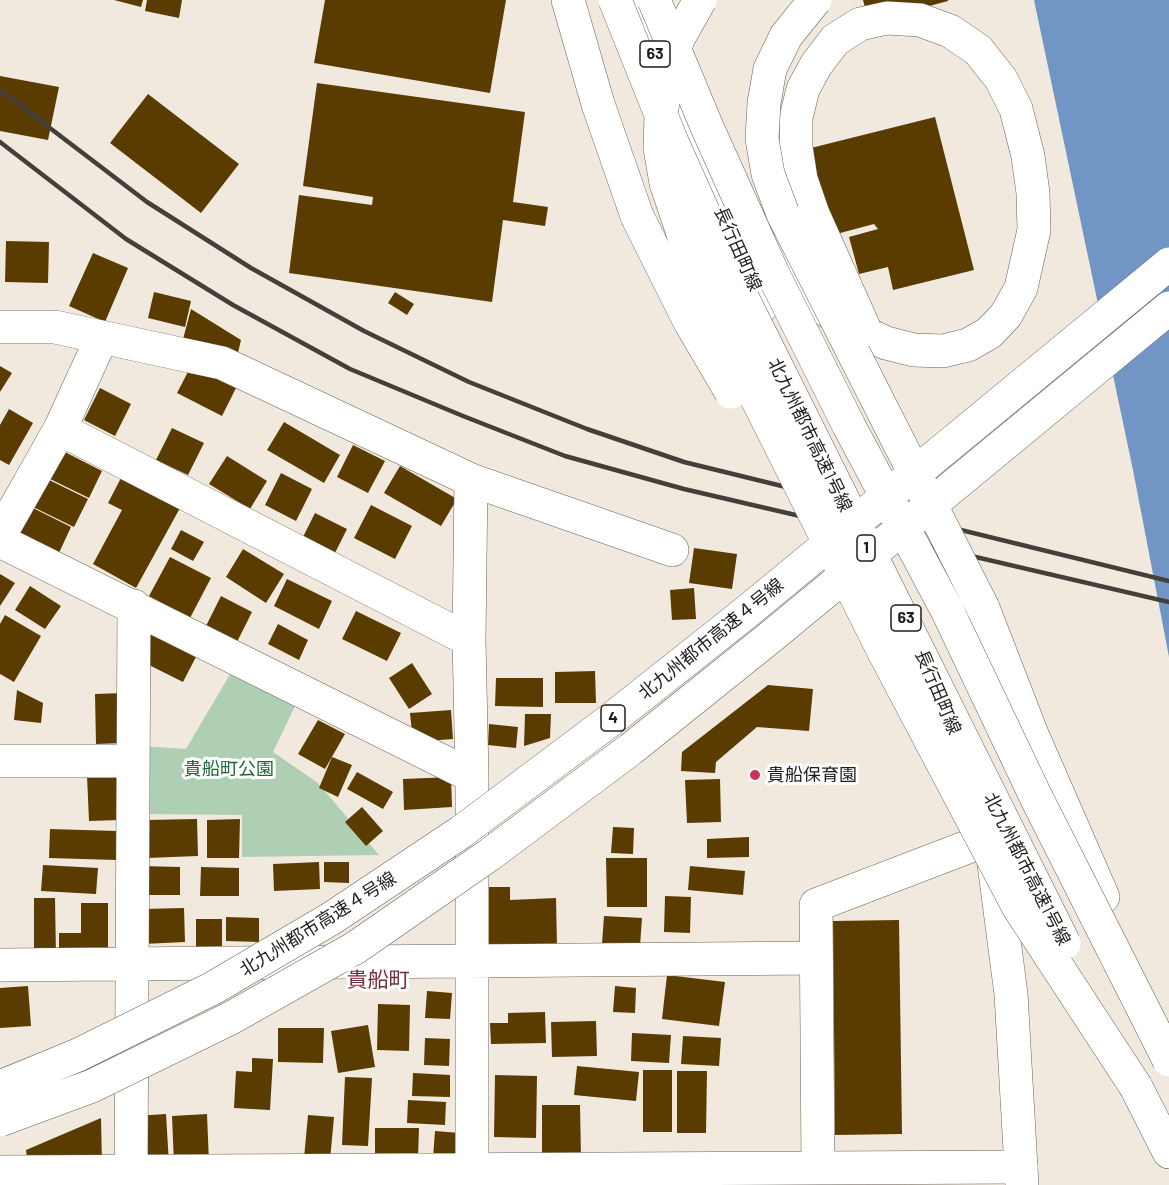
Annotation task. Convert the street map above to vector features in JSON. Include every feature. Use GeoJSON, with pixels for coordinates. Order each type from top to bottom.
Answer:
{"type":"FeatureCollection","features":[{"type":"Feature","properties":{"kind":"main road"},"geometry":{"type":"LineString","coordinates":[[568,0],[616,160],[637,216],[663,271],[690,322],[884,652]]}},
{"type":"Feature","properties":{"kind":"main road","name":"北九州都市高速1号線"},"geometry":{"type":"LineString","coordinates":[[615,0],[672,142],[736,285],[1136,1087]]}},
{"type":"Feature","properties":{"kind":"main road","name":"長行田町線"},"geometry":{"type":"LineString","coordinates":[[633,0],[676,108],[806,405],[950,712],[991,838],[1011,994],[1022,1176]]}},
{"type":"Feature","properties":{"kind":"main road"},"geometry":{"type":"LineString","coordinates":[[654,0],[707,127],[774,276],[849,426],[947,610],[1036,797],[1169,1060]]}},
{"type":"Feature","properties":{"kind":"main road"},"geometry":{"type":"LineString","coordinates":[[700,0],[678,39],[668,74],[661,113],[666,183],[694,266],[714,313],[884,652],[1019,908],[1136,1087]]}},
{"type":"Feature","properties":{"kind":"main road"},"geometry":{"type":"LineString","coordinates":[[815,0],[786,36],[770,69],[764,103],[762,139],[768,174],[783,214],[983,608]]}},
{"type":"Feature","properties":{"kind":"main road"},"geometry":{"type":"LineString","coordinates":[[676,108],[712,174],[741,218],[783,270],[818,304],[852,327],[886,343],[914,350],[943,351],[968,345],[989,333],[1006,315],[1022,288],[1034,230],[1028,156],[1016,109],[1001,79],[978,51],[950,31],[920,20],[887,18],[860,24],[835,40],[816,65],[803,89],[796,118],[796,147],[801,179],[813,214],[949,512],[983,608],[1069,822],[1169,1031]]}},
{"type":"Feature","properties":{"kind":"main road","name":"北九州都市高速４号線"},"geometry":{"type":"LineString","coordinates":[[0,1087],[78,1055],[213,988],[332,918],[461,832],[609,721],[744,614],[1169,264]]}},
{"type":"Feature","properties":{"kind":"main road","name":"北九州都市高速４号線"},"geometry":{"type":"LineString","coordinates":[[0,1120],[92,1086],[231,1018],[355,948],[489,855],[631,749],[1169,308]]}},
{"type":"Feature","properties":{"kind":"main road"},"geometry":{"type":"LineString","coordinates":[[0,327],[55,327],[222,363],[471,480],[672,550]]}},
{"type":"Feature","properties":{"kind":"main road"},"geometry":{"type":"LineString","coordinates":[[0,535],[60,429],[102,337]]}},
{"type":"Feature","properties":{"kind":"main road"},"geometry":{"type":"LineString","coordinates":[[60,429],[469,640]]}},
{"type":"Feature","properties":{"kind":"main road"},"geometry":{"type":"LineString","coordinates":[[471,480],[469,640],[472,776],[470,960],[472,1168]]}},
{"type":"Feature","properties":{"kind":"main road"},"geometry":{"type":"LineString","coordinates":[[0,541],[472,776]]}},
{"type":"Feature","properties":{"kind":"main road"},"geometry":{"type":"LineString","coordinates":[[131,1173],[131,760],[134,606]]}},
{"type":"Feature","properties":{"kind":"main road"},"geometry":{"type":"LineString","coordinates":[[0,761],[131,760]]}},
{"type":"Feature","properties":{"kind":"main road"},"geometry":{"type":"LineString","coordinates":[[818,1167],[816,905],[991,838]]}},
{"type":"Feature","properties":{"kind":"main road"},"geometry":{"type":"LineString","coordinates":[[0,965],[816,958]]}},
{"type":"Feature","properties":{"kind":"main road","name":"1"},"geometry":{"type":"LineString","coordinates":[[1136,1087],[1169,1152]]}},
{"type":"Feature","properties":{"kind":"main road"},"geometry":{"type":"LineString","coordinates":[[0,1172],[131,1173],[472,1168],[594,1176],[818,1167],[1022,1176]]}},
{"type":"Feature","properties":{"kind":"green space","name":"貴船町公園"},"geometry":{"type":"Polygon","coordinates":[[[232,671],[295,706],[273,752],[318,783],[379,855],[242,857],[242,815],[141,814],[140,746],[186,749],[232,671]]]}},
{"type":"Feature","properties":{"kind":"water"},"geometry":{"type":"Polygon","coordinates":[[[1034,0],[1169,0],[1169,657],[1133,470],[1034,0]]]}},
{"type":"Feature","properties":{"kind":"building"},"geometry":{"type":"Polygon","coordinates":[[[114,0],[143,0],[141,7],[114,0]]]}},
{"type":"Feature","properties":{"kind":"building"},"geometry":{"type":"Polygon","coordinates":[[[147,0],[182,0],[179,18],[145,11],[147,0]]]}},
{"type":"Feature","properties":{"kind":"building"},"geometry":{"type":"Polygon","coordinates":[[[325,0],[506,0],[490,93],[314,63],[325,0]]]}},
{"type":"Feature","properties":{"kind":"building"},"geometry":{"type":"Polygon","coordinates":[[[863,0],[948,0],[948,1],[869,22],[863,0]]]}},
{"type":"Feature","properties":{"kind":"building"},"geometry":{"type":"Polygon","coordinates":[[[0,76],[59,87],[48,140],[0,131],[0,76]]]}},
{"type":"Feature","properties":{"kind":"building"},"geometry":{"type":"Polygon","coordinates":[[[317,83],[525,112],[513,202],[548,207],[545,226],[503,220],[492,302],[289,273],[299,195],[372,205],[373,197],[303,186],[317,83]]]}},
{"type":"Feature","properties":{"kind":"building"},"geometry":{"type":"Polygon","coordinates":[[[148,94],[239,164],[201,213],[110,143],[148,94]]]}},
{"type":"Feature","properties":{"kind":"building"},"geometry":{"type":"Polygon","coordinates":[[[935,117],[974,270],[893,290],[888,267],[859,274],[849,237],[878,229],[874,224],[829,236],[807,149],[935,117]]]}},
{"type":"Feature","properties":{"kind":"building"},"geometry":{"type":"Polygon","coordinates":[[[6,241],[49,242],[48,283],[5,282],[6,241]]]}},
{"type":"Feature","properties":{"kind":"building"},"geometry":{"type":"Polygon","coordinates":[[[93,253],[128,268],[105,322],[69,306],[93,253]]]}},
{"type":"Feature","properties":{"kind":"building"},"geometry":{"type":"Polygon","coordinates":[[[154,292],[191,301],[185,327],[148,318],[154,292]]]}},
{"type":"Feature","properties":{"kind":"building"},"geometry":{"type":"Polygon","coordinates":[[[395,292],[414,304],[407,315],[388,303],[395,292]]]}},
{"type":"Feature","properties":{"kind":"building"},"geometry":{"type":"Polygon","coordinates":[[[191,309],[241,340],[237,357],[182,343],[191,309]]]}},
{"type":"Feature","properties":{"kind":"building"},"geometry":{"type":"Polygon","coordinates":[[[0,366],[12,373],[0,392],[0,366]]]}},
{"type":"Feature","properties":{"kind":"building"},"geometry":{"type":"Polygon","coordinates":[[[191,366],[236,388],[222,416],[177,393],[191,366]]]}},
{"type":"Feature","properties":{"kind":"building"},"geometry":{"type":"Polygon","coordinates":[[[100,388],[131,404],[115,436],[84,420],[100,388]]]}},
{"type":"Feature","properties":{"kind":"building"},"geometry":{"type":"Polygon","coordinates":[[[9,409],[33,423],[9,465],[0,460],[0,425],[9,409]]]}},
{"type":"Feature","properties":{"kind":"building"},"geometry":{"type":"Polygon","coordinates":[[[284,422],[340,455],[324,483],[267,450],[284,422]]]}},
{"type":"Feature","properties":{"kind":"building"},"geometry":{"type":"Polygon","coordinates":[[[172,428],[204,443],[188,475],[156,460],[172,428]]]}},
{"type":"Feature","properties":{"kind":"building"},"geometry":{"type":"Polygon","coordinates":[[[353,445],[385,461],[368,493],[337,477],[353,445]]]}},
{"type":"Feature","properties":{"kind":"building"},"geometry":{"type":"Polygon","coordinates":[[[57,448],[102,471],[89,498],[44,476],[57,448]]]}},
{"type":"Feature","properties":{"kind":"building"},"geometry":{"type":"Polygon","coordinates":[[[227,456],[267,481],[250,509],[209,484],[227,456]]]}},
{"type":"Feature","properties":{"kind":"building"},"geometry":{"type":"Polygon","coordinates":[[[400,466],[457,499],[441,526],[384,493],[400,466]]]}},
{"type":"Feature","properties":{"kind":"building"},"geometry":{"type":"Polygon","coordinates":[[[281,473],[312,489],[296,521],[265,505],[281,473]]]}},
{"type":"Feature","properties":{"kind":"building"},"geometry":{"type":"Polygon","coordinates":[[[122,476],[180,508],[136,588],[93,564],[122,510],[108,503],[122,476]]]}},
{"type":"Feature","properties":{"kind":"building"},"geometry":{"type":"Polygon","coordinates":[[[43,477],[88,499],[74,527],[29,505],[43,477]]]}},
{"type":"Feature","properties":{"kind":"building"},"geometry":{"type":"Polygon","coordinates":[[[27,505],[71,527],[58,555],[13,533],[27,505]]]}},
{"type":"Feature","properties":{"kind":"building"},"geometry":{"type":"Polygon","coordinates":[[[371,505],[412,526],[395,559],[354,538],[371,505]]]}},
{"type":"Feature","properties":{"kind":"building"},"geometry":{"type":"Polygon","coordinates":[[[315,513],[347,529],[331,561],[299,545],[315,513]]]}},
{"type":"Feature","properties":{"kind":"building"},"geometry":{"type":"Polygon","coordinates":[[[181,530],[204,542],[193,561],[171,549],[181,530]]]}},
{"type":"Feature","properties":{"kind":"building"},"geometry":{"type":"Polygon","coordinates":[[[694,548],[737,554],[732,589],[689,583],[694,548]]]}},
{"type":"Feature","properties":{"kind":"building"},"geometry":{"type":"Polygon","coordinates":[[[243,549],[284,574],[266,603],[226,577],[243,549]]]}},
{"type":"Feature","properties":{"kind":"building"},"geometry":{"type":"Polygon","coordinates":[[[170,557],[211,578],[190,618],[149,596],[170,557]]]}},
{"type":"Feature","properties":{"kind":"building"},"geometry":{"type":"Polygon","coordinates":[[[0,574],[15,583],[0,606],[0,574]]]}},
{"type":"Feature","properties":{"kind":"building"},"geometry":{"type":"Polygon","coordinates":[[[287,579],[332,601],[319,629],[274,606],[287,579]]]}},
{"type":"Feature","properties":{"kind":"building"},"geometry":{"type":"Polygon","coordinates":[[[30,586],[61,606],[45,629],[15,610],[30,586]]]}},
{"type":"Feature","properties":{"kind":"building"},"geometry":{"type":"Polygon","coordinates":[[[694,588],[696,619],[672,620],[670,590],[694,588]]]}},
{"type":"Feature","properties":{"kind":"building"},"geometry":{"type":"Polygon","coordinates":[[[221,596],[252,612],[236,644],[205,628],[221,596]]]}},
{"type":"Feature","properties":{"kind":"building"},"geometry":{"type":"Polygon","coordinates":[[[356,611],[401,633],[387,661],[342,639],[356,611]]]}},
{"type":"Feature","properties":{"kind":"building"},"geometry":{"type":"Polygon","coordinates":[[[5,615],[41,636],[14,682],[0,674],[0,624],[5,615]]]}},
{"type":"Feature","properties":{"kind":"building"},"geometry":{"type":"Polygon","coordinates":[[[278,624],[308,640],[299,660],[268,644],[278,624]]]}},
{"type":"Feature","properties":{"kind":"building"},"geometry":{"type":"Polygon","coordinates":[[[153,631],[198,653],[183,682],[139,660],[153,631]]]}},
{"type":"Feature","properties":{"kind":"building"},"geometry":{"type":"Polygon","coordinates":[[[412,663],[432,694],[409,709],[389,678],[412,663]]]}},
{"type":"Feature","properties":{"kind":"building"},"geometry":{"type":"Polygon","coordinates":[[[595,671],[596,703],[555,703],[555,672],[595,671]]]}},
{"type":"Feature","properties":{"kind":"building"},"geometry":{"type":"Polygon","coordinates":[[[496,678],[543,678],[543,707],[495,706],[496,678]]]}},
{"type":"Feature","properties":{"kind":"building"},"geometry":{"type":"Polygon","coordinates":[[[768,685],[813,689],[809,731],[757,727],[716,762],[715,773],[681,771],[682,752],[768,685]]]}},
{"type":"Feature","properties":{"kind":"building"},"geometry":{"type":"Polygon","coordinates":[[[17,690],[43,703],[41,723],[14,720],[17,690]]]}},
{"type":"Feature","properties":{"kind":"building"},"geometry":{"type":"Polygon","coordinates":[[[123,693],[124,743],[96,744],[95,694],[123,693]]]}},
{"type":"Feature","properties":{"kind":"building"},"geometry":{"type":"Polygon","coordinates":[[[451,710],[453,739],[413,742],[410,713],[451,710]]]}},
{"type":"Feature","properties":{"kind":"building"},"geometry":{"type":"Polygon","coordinates":[[[525,714],[551,714],[550,738],[524,746],[525,714]]]}},
{"type":"Feature","properties":{"kind":"building"},"geometry":{"type":"Polygon","coordinates":[[[318,720],[345,734],[325,769],[298,754],[318,720]]]}},
{"type":"Feature","properties":{"kind":"building"},"geometry":{"type":"Polygon","coordinates":[[[489,724],[518,727],[516,748],[488,745],[489,724]]]}},
{"type":"Feature","properties":{"kind":"building"},"geometry":{"type":"Polygon","coordinates":[[[332,757],[352,765],[338,797],[319,788],[332,757]]]}},
{"type":"Feature","properties":{"kind":"building"},"geometry":{"type":"Polygon","coordinates":[[[357,772],[393,792],[383,809],[347,789],[357,772]]]}},
{"type":"Feature","properties":{"kind":"building"},"geometry":{"type":"Polygon","coordinates":[[[117,775],[119,820],[89,821],[87,776],[117,775]]]}},
{"type":"Feature","properties":{"kind":"building"},"geometry":{"type":"Polygon","coordinates":[[[451,777],[452,807],[404,810],[403,779],[451,777]]]}},
{"type":"Feature","properties":{"kind":"building"},"geometry":{"type":"Polygon","coordinates":[[[720,779],[721,822],[687,823],[685,780],[720,779]]]}},
{"type":"Feature","properties":{"kind":"building"},"geometry":{"type":"Polygon","coordinates":[[[362,807],[383,831],[366,846],[345,822],[362,807]]]}},
{"type":"Feature","properties":{"kind":"building"},"geometry":{"type":"Polygon","coordinates":[[[197,819],[198,856],[147,858],[146,820],[197,819]]]}},
{"type":"Feature","properties":{"kind":"building"},"geometry":{"type":"Polygon","coordinates":[[[240,819],[239,858],[207,858],[207,820],[240,819]]]}},
{"type":"Feature","properties":{"kind":"building"},"geometry":{"type":"Polygon","coordinates":[[[613,827],[634,828],[633,854],[611,853],[613,827]]]}},
{"type":"Feature","properties":{"kind":"building"},"geometry":{"type":"Polygon","coordinates":[[[50,829],[117,831],[116,860],[49,858],[50,829]]]}},
{"type":"Feature","properties":{"kind":"building"},"geometry":{"type":"Polygon","coordinates":[[[749,837],[749,857],[707,858],[707,839],[749,837]]]}},
{"type":"Feature","properties":{"kind":"building"},"geometry":{"type":"Polygon","coordinates":[[[606,858],[647,858],[647,907],[607,907],[606,858]]]}},
{"type":"Feature","properties":{"kind":"building"},"geometry":{"type":"Polygon","coordinates":[[[319,862],[320,889],[274,891],[273,864],[319,862]]]}},
{"type":"Feature","properties":{"kind":"building"},"geometry":{"type":"Polygon","coordinates":[[[324,862],[349,862],[349,883],[324,882],[324,862]]]}},
{"type":"Feature","properties":{"kind":"building"},"geometry":{"type":"Polygon","coordinates":[[[43,865],[98,868],[96,894],[41,891],[43,865]]]}},
{"type":"Feature","properties":{"kind":"building"},"geometry":{"type":"Polygon","coordinates":[[[140,866],[180,867],[180,895],[140,895],[140,866]]]}},
{"type":"Feature","properties":{"kind":"building"},"geometry":{"type":"Polygon","coordinates":[[[690,866],[745,871],[743,895],[688,890],[690,866]]]}},
{"type":"Feature","properties":{"kind":"building"},"geometry":{"type":"Polygon","coordinates":[[[201,867],[239,868],[239,896],[200,896],[201,867]]]}},
{"type":"Feature","properties":{"kind":"building"},"geometry":{"type":"Polygon","coordinates":[[[477,887],[510,887],[510,900],[556,898],[557,946],[479,949],[477,887]]]}},
{"type":"Feature","properties":{"kind":"building"},"geometry":{"type":"Polygon","coordinates":[[[665,896],[691,897],[690,933],[664,932],[665,896]]]}},
{"type":"Feature","properties":{"kind":"building"},"geometry":{"type":"Polygon","coordinates":[[[34,898],[55,898],[56,956],[34,955],[34,898]]]}},
{"type":"Feature","properties":{"kind":"building"},"geometry":{"type":"Polygon","coordinates":[[[81,903],[108,903],[108,957],[59,957],[59,933],[81,933],[81,903]]]}},
{"type":"Feature","properties":{"kind":"building"},"geometry":{"type":"Polygon","coordinates":[[[184,908],[185,942],[143,944],[142,909],[184,908]]]}},
{"type":"Feature","properties":{"kind":"building"},"geometry":{"type":"Polygon","coordinates":[[[604,916],[642,918],[640,946],[602,944],[604,916]]]}},
{"type":"Feature","properties":{"kind":"building"},"geometry":{"type":"Polygon","coordinates":[[[226,917],[259,918],[259,942],[226,941],[226,917]]]}},
{"type":"Feature","properties":{"kind":"building"},"geometry":{"type":"Polygon","coordinates":[[[196,919],[222,919],[222,955],[196,955],[196,919]]]}},
{"type":"Feature","properties":{"kind":"building"},"geometry":{"type":"Polygon","coordinates":[[[899,920],[902,1134],[835,1135],[833,921],[899,920]]]}},
{"type":"Feature","properties":{"kind":"building"},"geometry":{"type":"Polygon","coordinates":[[[667,975],[725,982],[719,1026],[662,1019],[667,975]]]}},
{"type":"Feature","properties":{"kind":"building"},"geometry":{"type":"Polygon","coordinates":[[[28,986],[31,1026],[0,1028],[0,988],[28,986]]]}},
{"type":"Feature","properties":{"kind":"building"},"geometry":{"type":"Polygon","coordinates":[[[615,986],[636,988],[635,1013],[613,1012],[615,986]]]}},
{"type":"Feature","properties":{"kind":"building"},"geometry":{"type":"Polygon","coordinates":[[[427,991],[452,993],[450,1019],[425,1018],[427,991]]]}},
{"type":"Feature","properties":{"kind":"building"},"geometry":{"type":"Polygon","coordinates":[[[378,1004],[410,1005],[409,1051],[377,1050],[378,1004]]]}},
{"type":"Feature","properties":{"kind":"building"},"geometry":{"type":"Polygon","coordinates":[[[545,1012],[546,1043],[491,1044],[490,1023],[508,1023],[508,1013],[545,1012]]]}},
{"type":"Feature","properties":{"kind":"building"},"geometry":{"type":"Polygon","coordinates":[[[596,1021],[597,1056],[552,1057],[551,1022],[596,1021]]]}},
{"type":"Feature","properties":{"kind":"building"},"geometry":{"type":"Polygon","coordinates":[[[368,1025],[375,1067],[338,1073],[331,1031],[368,1025]]]}},
{"type":"Feature","properties":{"kind":"building"},"geometry":{"type":"Polygon","coordinates":[[[278,1028],[324,1028],[323,1063],[278,1062],[278,1028]]]}},
{"type":"Feature","properties":{"kind":"building"},"geometry":{"type":"Polygon","coordinates":[[[632,1033],[671,1035],[669,1063],[631,1061],[632,1033]]]}},
{"type":"Feature","properties":{"kind":"building"},"geometry":{"type":"Polygon","coordinates":[[[683,1036],[721,1038],[719,1066],[681,1064],[683,1036]]]}},
{"type":"Feature","properties":{"kind":"building"},"geometry":{"type":"Polygon","coordinates":[[[425,1038],[450,1039],[449,1066],[424,1065],[425,1038]]]}},
{"type":"Feature","properties":{"kind":"building"},"geometry":{"type":"Polygon","coordinates":[[[252,1058],[273,1059],[270,1110],[234,1108],[236,1071],[252,1072],[252,1058]]]}},
{"type":"Feature","properties":{"kind":"building"},"geometry":{"type":"Polygon","coordinates":[[[577,1066],[639,1072],[636,1101],[574,1095],[577,1066]]]}},
{"type":"Feature","properties":{"kind":"building"},"geometry":{"type":"Polygon","coordinates":[[[643,1070],[672,1070],[672,1132],[643,1132],[643,1070]]]}},
{"type":"Feature","properties":{"kind":"building"},"geometry":{"type":"Polygon","coordinates":[[[677,1071],[707,1071],[706,1133],[677,1133],[677,1071]]]}},
{"type":"Feature","properties":{"kind":"building"},"geometry":{"type":"Polygon","coordinates":[[[413,1073],[450,1075],[450,1097],[412,1096],[413,1073]]]}},
{"type":"Feature","properties":{"kind":"building"},"geometry":{"type":"Polygon","coordinates":[[[495,1075],[537,1076],[536,1138],[494,1137],[495,1075]]]}},
{"type":"Feature","properties":{"kind":"building"},"geometry":{"type":"Polygon","coordinates":[[[345,1077],[372,1078],[368,1146],[342,1145],[345,1077]]]}},
{"type":"Feature","properties":{"kind":"building"},"geometry":{"type":"Polygon","coordinates":[[[408,1100],[446,1102],[445,1125],[407,1123],[408,1100]]]}},
{"type":"Feature","properties":{"kind":"building"},"geometry":{"type":"Polygon","coordinates":[[[542,1105],[580,1105],[581,1158],[542,1158],[542,1105]]]}},
{"type":"Feature","properties":{"kind":"building"},"geometry":{"type":"Polygon","coordinates":[[[166,1114],[169,1164],[138,1166],[135,1116],[166,1114]]]}},
{"type":"Feature","properties":{"kind":"building"},"geometry":{"type":"Polygon","coordinates":[[[207,1114],[209,1163],[174,1164],[172,1116],[207,1114]]]}},
{"type":"Feature","properties":{"kind":"building"},"geometry":{"type":"Polygon","coordinates":[[[308,1115],[334,1117],[330,1160],[304,1158],[308,1115]]]}},
{"type":"Feature","properties":{"kind":"building"},"geometry":{"type":"Polygon","coordinates":[[[101,1118],[102,1164],[28,1167],[26,1150],[101,1118]]]}},
{"type":"Feature","properties":{"kind":"building"},"geometry":{"type":"Polygon","coordinates":[[[375,1128],[419,1128],[418,1158],[375,1158],[375,1128]]]}},
{"type":"Feature","properties":{"kind":"building"},"geometry":{"type":"Polygon","coordinates":[[[435,1131],[460,1133],[459,1159],[433,1158],[435,1131]]]}},
{"type":"Feature","properties":{"kind":"railway"},"geometry":{"type":"LineString","coordinates":[[0,90],[147,202],[251,268],[364,331],[469,382],[587,429],[684,462],[1169,581]]}},
{"type":"Feature","properties":{"kind":"railway"},"geometry":{"type":"LineString","coordinates":[[0,142],[126,239],[233,305],[350,369],[463,416],[565,456],[684,489],[1169,602]]}},
{"type":"Feature","properties":{"kind":"place","name":"貴船保育園"},"geometry":{"type":"Point","coordinates":[755,775]}},
{"type":"Feature","properties":{"kind":"district","name":"貴船町"},"geometry":{"type":"Point","coordinates":[378,980]}}]}
